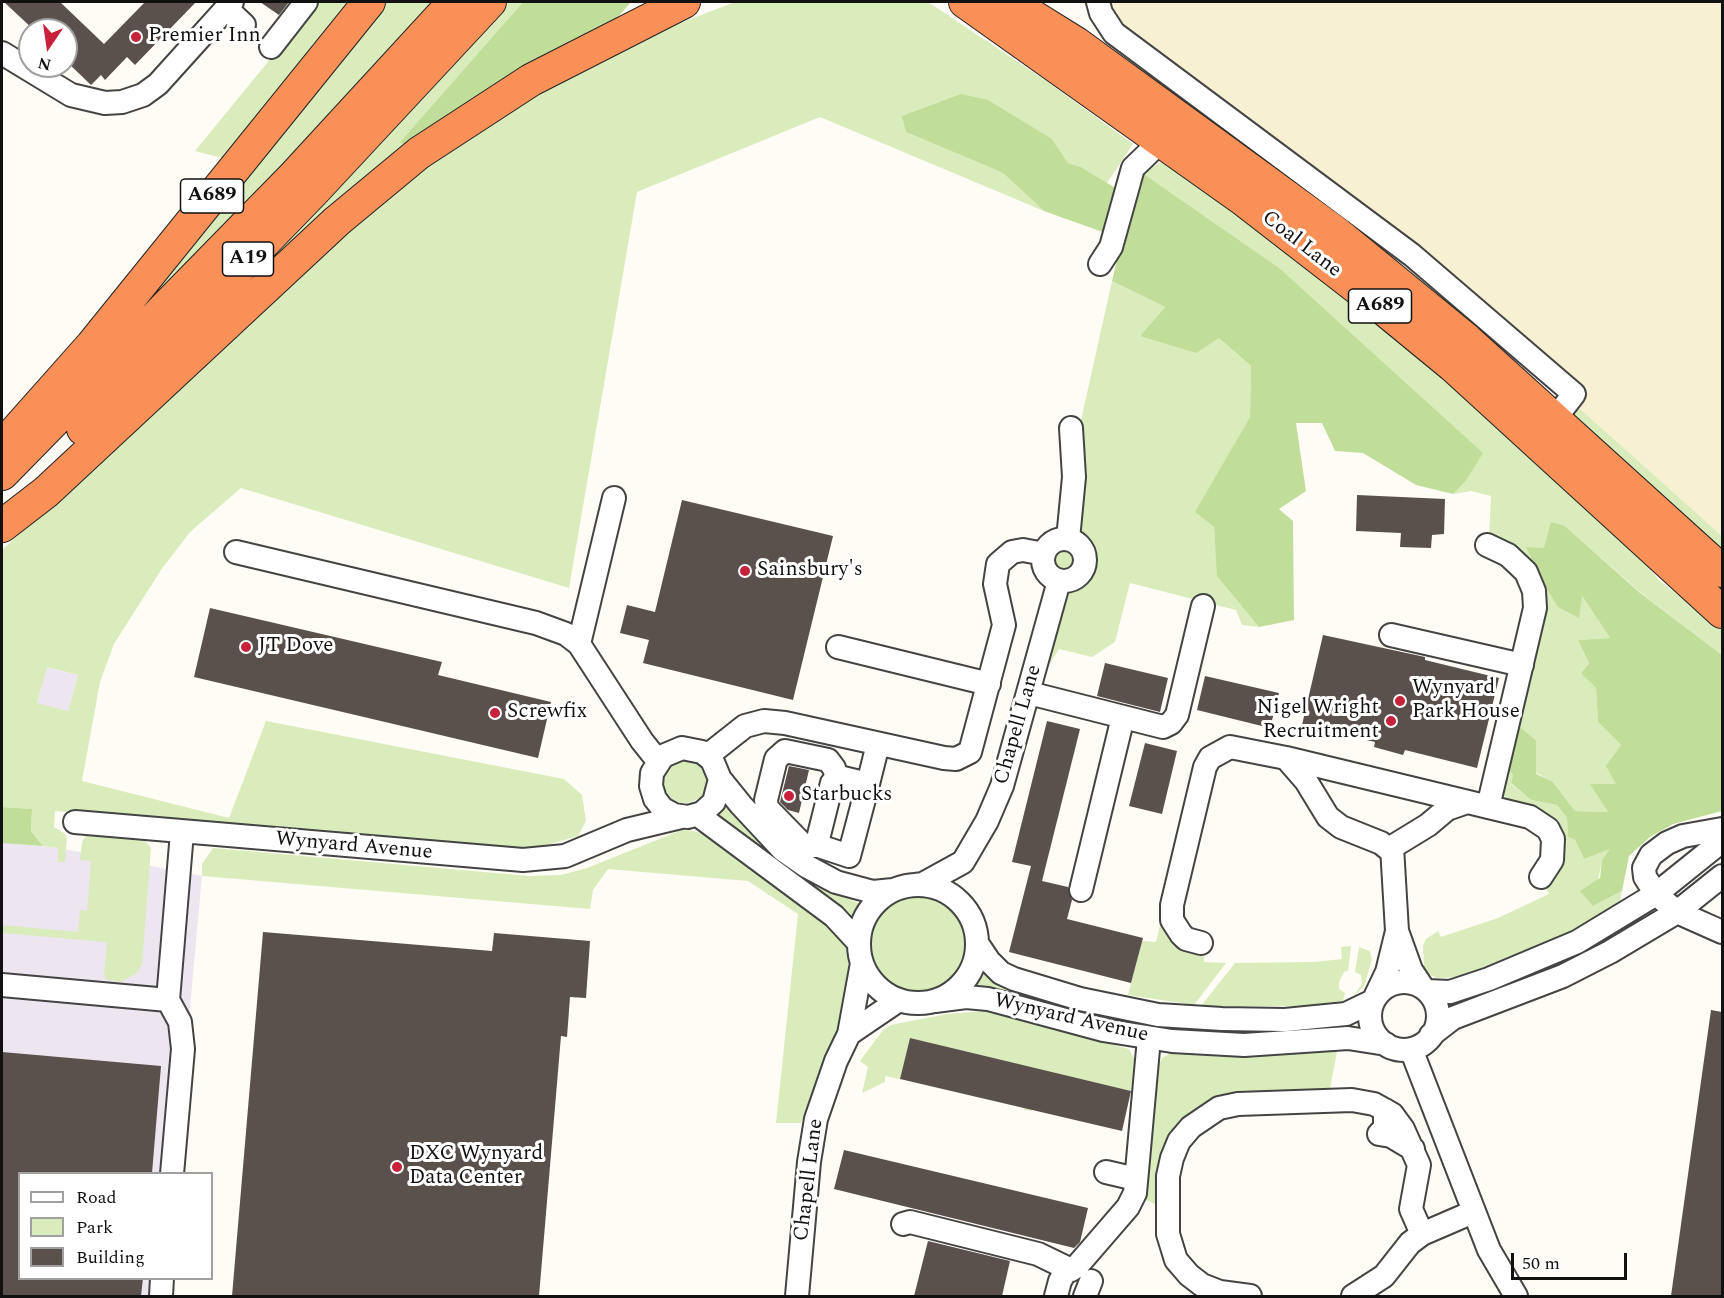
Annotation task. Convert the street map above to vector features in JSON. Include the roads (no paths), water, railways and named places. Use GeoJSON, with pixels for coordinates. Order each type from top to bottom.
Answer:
{"type":"FeatureCollection","features":[{"type":"Feature","properties":{"kind":"highway","name":"A689"},"geometry":{"type":"LineString","coordinates":[[2,447],[92,345],[369,2]]}},
{"type":"Feature","properties":{"kind":"highway","name":"A19"},"geometry":{"type":"LineString","coordinates":[[2,474],[292,178],[454,2]]}},
{"type":"Feature","properties":{"kind":"highway","name":"A19"},"geometry":{"type":"LineString","coordinates":[[2,512],[314,191],[490,2]]}},
{"type":"Feature","properties":{"kind":"highway","name":"A19"},"geometry":{"type":"LineString","coordinates":[[2,526],[45,492],[337,221],[419,153],[531,80],[684,2]]}},
{"type":"Feature","properties":{"kind":"highway","name":"Coal Lane"},"geometry":{"type":"LineString","coordinates":[[965,2],[1161,141],[1352,284],[1453,366],[1722,612]]}},
{"type":"Feature","properties":{"kind":"highway","name":"Coal Lane"},"geometry":{"type":"LineString","coordinates":[[1010,2],[1076,43],[1334,231],[1467,340],[1553,421],[1722,572]]}},
{"type":"Feature","properties":{"kind":"highway","name":"A689"},"geometry":{"type":"LineString","coordinates":[[1028,2],[1076,43]]}},
{"type":"Feature","properties":{"kind":"street"},"geometry":{"type":"LineString","coordinates":[[271,47],[306,2]]}},
{"type":"Feature","properties":{"kind":"street"},"geometry":{"type":"LineString","coordinates":[[1098,2],[1101,13],[1114,33],[1412,255],[1574,394],[1553,421]]}},
{"type":"Feature","properties":{"kind":"street"},"geometry":{"type":"LineString","coordinates":[[2,53],[71,95],[105,103],[122,102],[143,95],[197,57],[229,5],[244,25]]}},
{"type":"Feature","properties":{"kind":"street"},"geometry":{"type":"LineString","coordinates":[[1100,264],[1111,247],[1133,168],[1161,141]]}},
{"type":"Feature","properties":{"kind":"street"},"geometry":{"type":"LineString","coordinates":[[1068,539],[1074,477],[1071,428]]}},
{"type":"Feature","properties":{"kind":"street"},"geometry":{"type":"LineString","coordinates":[[579,644],[614,498]]}},
{"type":"Feature","properties":{"kind":"street"},"geometry":{"type":"LineString","coordinates":[[1068,539],[1083,550],[1084,568],[1077,578],[1059,581],[1046,571],[1044,554],[1056,540],[1068,539]]}},
{"type":"Feature","properties":{"kind":"street"},"geometry":{"type":"LineString","coordinates":[[1478,805],[1522,665],[1534,608],[1534,591],[1531,581],[1516,562],[1498,549],[1487,545]]}},
{"type":"Feature","properties":{"kind":"street"},"geometry":{"type":"LineString","coordinates":[[707,756],[745,726],[764,721],[785,723],[956,759],[970,752],[1004,625],[995,584],[998,564],[1012,552],[1023,550],[1044,554]]}},
{"type":"Feature","properties":{"kind":"street"},"geometry":{"type":"LineString","coordinates":[[236,552],[536,623],[566,634],[579,644],[642,741],[658,761]]}},
{"type":"Feature","properties":{"kind":"street","name":"Chapell Lane"},"geometry":{"type":"LineString","coordinates":[[969,914],[961,889],[963,862],[987,822],[1002,786],[1059,581]]}},
{"type":"Feature","properties":{"kind":"street"},"geometry":{"type":"LineString","coordinates":[[1029,693],[1163,727],[1171,723],[1177,715],[1203,606]]}},
{"type":"Feature","properties":{"kind":"street"},"geometry":{"type":"LineString","coordinates":[[1391,635],[1522,665]]}},
{"type":"Feature","properties":{"kind":"street"},"geometry":{"type":"LineString","coordinates":[[838,647],[989,684]]}},
{"type":"Feature","properties":{"kind":"street"},"geometry":{"type":"LineString","coordinates":[[1081,890],[1123,717]]}},
{"type":"Feature","properties":{"kind":"street"},"geometry":{"type":"LineString","coordinates":[[837,778],[828,760],[785,751],[776,759],[766,800],[767,808],[804,846],[812,848],[819,846],[849,856],[878,744]]}},
{"type":"Feature","properties":{"kind":"street"},"geometry":{"type":"LineString","coordinates":[[1201,943],[1181,934],[1172,920],[1172,905],[1205,767],[1210,758],[1230,747],[1286,758],[1530,817],[1548,829],[1553,839],[1554,849],[1548,870],[1540,877]]}},
{"type":"Feature","properties":{"kind":"street"},"geometry":{"type":"LineString","coordinates":[[849,1034],[899,1000],[876,986],[860,953],[834,916],[690,816],[663,809],[652,793],[651,779],[658,761],[669,752],[682,748],[695,749],[707,756],[716,766],[720,779],[760,828],[783,850],[824,876],[855,888],[873,892],[923,884],[963,862]]}},
{"type":"Feature","properties":{"kind":"street"},"geometry":{"type":"LineString","coordinates":[[1286,758],[1306,781],[1328,817],[1341,827],[1381,843],[1391,851]]}},
{"type":"Feature","properties":{"kind":"street"},"geometry":{"type":"LineString","coordinates":[[1314,797],[1323,779],[1342,772]]}},
{"type":"Feature","properties":{"kind":"street"},"geometry":{"type":"LineString","coordinates":[[837,778],[868,784]]}},
{"type":"Feature","properties":{"kind":"street"},"geometry":{"type":"LineString","coordinates":[[819,846],[818,839],[832,783],[837,778]]}},
{"type":"Feature","properties":{"kind":"street"},"geometry":{"type":"LineString","coordinates":[[690,816],[714,802],[720,779]]}},
{"type":"Feature","properties":{"kind":"street"},"geometry":{"type":"LineString","coordinates":[[627,830],[652,793]]}},
{"type":"Feature","properties":{"kind":"street"},"geometry":{"type":"LineString","coordinates":[[1431,1035],[1437,1015],[1436,1005],[1411,970],[1397,931],[1391,851],[1397,842],[1428,825],[1448,809],[1478,805]]}},
{"type":"Feature","properties":{"kind":"street","name":"Wynyard Avenue"},"geometry":{"type":"LineString","coordinates":[[75,822],[523,861],[565,856],[627,830],[690,816]]}},
{"type":"Feature","properties":{"kind":"street"},"geometry":{"type":"LineString","coordinates":[[1722,829],[1683,836],[1667,843],[1651,855],[1644,868],[1645,877],[1656,894],[1677,912],[1722,932]]}},
{"type":"Feature","properties":{"kind":"street"},"geometry":{"type":"LineString","coordinates":[[172,1172],[183,1049],[180,1022],[168,1000],[182,832]]}},
{"type":"Feature","properties":{"kind":"street"},"geometry":{"type":"LineString","coordinates":[[1374,998],[1395,983],[1407,982],[1425,990],[1450,992],[1516,969],[1586,937],[1656,894],[1722,841]]}},
{"type":"Feature","properties":{"kind":"street"},"geometry":{"type":"LineString","coordinates":[[1397,931],[1387,972],[1370,1011],[1372,1028],[1386,1044],[1400,1049],[1411,1049],[1422,1044],[1453,1018],[1563,976],[1610,952],[1677,912],[1722,876]]}},
{"type":"Feature","properties":{"kind":"street"},"geometry":{"type":"LineString","coordinates":[[860,953],[868,912],[903,888],[945,892],[954,897],[969,914]]}},
{"type":"Feature","properties":{"kind":"street","name":"Wynyard Avenue"},"geometry":{"type":"LineString","coordinates":[[969,914],[977,943],[1000,973],[1014,980],[1080,999],[1158,1015],[1285,1020],[1346,1014],[1374,998]]}},
{"type":"Feature","properties":{"kind":"street"},"geometry":{"type":"LineString","coordinates":[[935,1001],[952,992],[966,979],[974,962],[977,943]]}},
{"type":"Feature","properties":{"kind":"street","name":"Chapell Lane"},"geometry":{"type":"LineString","coordinates":[[797,1296],[809,1162],[816,1119],[836,1061],[849,1034],[860,953]]}},
{"type":"Feature","properties":{"kind":"street"},"geometry":{"type":"LineString","coordinates":[[2,985],[168,1000]]}},
{"type":"Feature","properties":{"kind":"street","name":"Wynyard Avenue"},"geometry":{"type":"LineString","coordinates":[[899,1000],[917,1003],[966,997],[988,999],[1103,1030],[1149,1038],[1244,1045],[1348,1038],[1386,1044]]}},
{"type":"Feature","properties":{"kind":"street"},"geometry":{"type":"LineString","coordinates":[[903,1224],[910,1222],[1038,1254],[1071,1270],[1077,1266],[1128,1207],[1135,1193],[1149,1038]]}},
{"type":"Feature","properties":{"kind":"street"},"geometry":{"type":"LineString","coordinates":[[1411,1049],[1473,1212],[1500,1273],[1516,1296]]}},
{"type":"Feature","properties":{"kind":"street"},"geometry":{"type":"LineString","coordinates":[[1250,1296],[1220,1292],[1202,1285],[1176,1260],[1168,1234],[1168,1176],[1179,1141],[1207,1115],[1220,1108],[1238,1104],[1352,1100],[1374,1104],[1392,1114],[1403,1129],[1419,1165],[1411,1209],[1422,1234]]}},
{"type":"Feature","properties":{"kind":"street"},"geometry":{"type":"LineString","coordinates":[[1106,1173],[1136,1179]]}},
{"type":"Feature","properties":{"kind":"street"},"geometry":{"type":"LineString","coordinates":[[1353,1296],[1383,1289],[1410,1243],[1422,1234],[1473,1212]]}},
{"type":"Feature","properties":{"kind":"street"},"geometry":{"type":"LineString","coordinates":[[1056,1296],[1060,1281],[1067,1269]]}},
{"type":"Feature","properties":{"kind":"street"},"geometry":{"type":"LineString","coordinates":[[160,1296],[162,1280]]}},
{"type":"Feature","properties":{"kind":"place","name":"Premier Inn"},"geometry":{"type":"Point","coordinates":[136,37]}},
{"type":"Feature","properties":{"kind":"place","name":"Sainsbury's"},"geometry":{"type":"Point","coordinates":[745,571]}},
{"type":"Feature","properties":{"kind":"place","name":"JT Dove"},"geometry":{"type":"Point","coordinates":[246,647]}},
{"type":"Feature","properties":{"kind":"place","name":"Wynyard Park House"},"geometry":{"type":"Point","coordinates":[1400,701]}},
{"type":"Feature","properties":{"kind":"place","name":"Screwfix"},"geometry":{"type":"Point","coordinates":[495,713]}},
{"type":"Feature","properties":{"kind":"place","name":"Nigel Wright Recruitment"},"geometry":{"type":"Point","coordinates":[1391,721]}},
{"type":"Feature","properties":{"kind":"place","name":"Starbucks"},"geometry":{"type":"Point","coordinates":[789,796]}},
{"type":"Feature","properties":{"kind":"place","name":"DXC Wynyard Data Center"},"geometry":{"type":"Point","coordinates":[397,1167]}}]}
